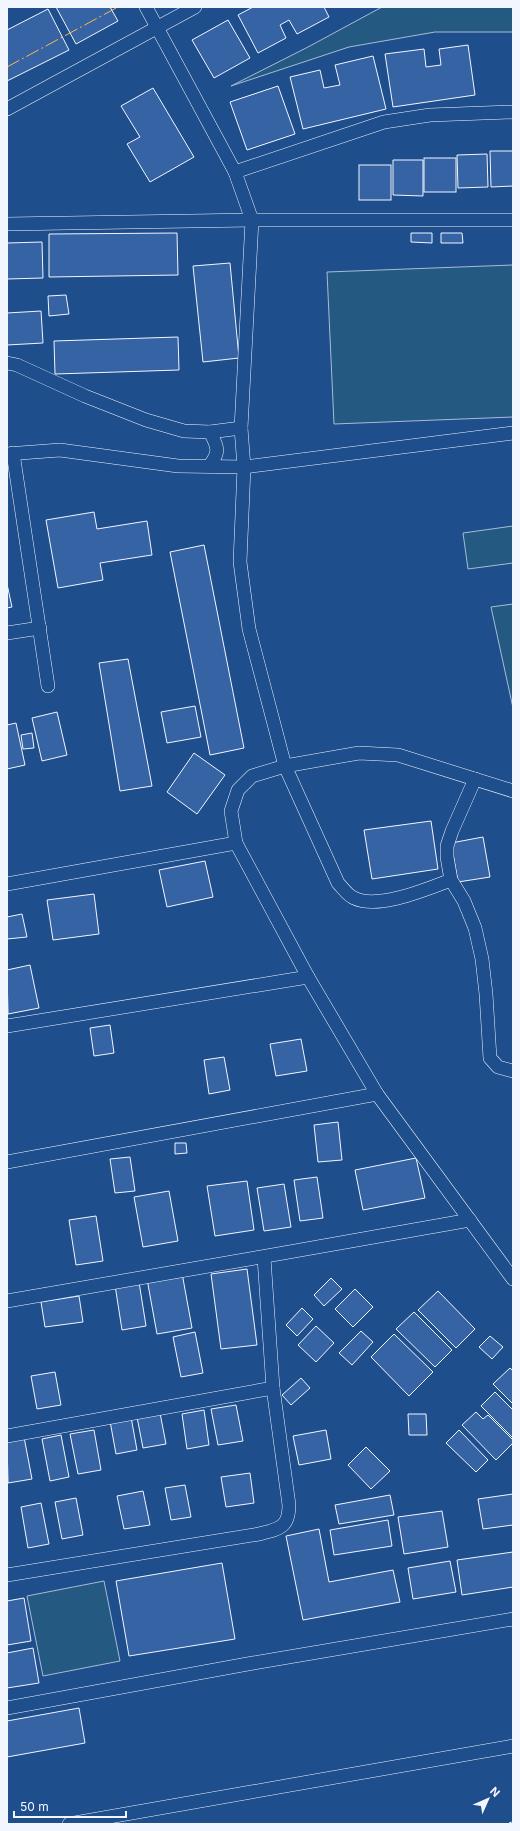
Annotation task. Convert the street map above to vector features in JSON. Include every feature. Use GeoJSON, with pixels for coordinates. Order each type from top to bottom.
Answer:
{"type":"FeatureCollection","features":[{"type":"Feature","properties":{"kind":"street"},"geometry":{"type":"LineString","coordinates":[[146,7],[235,172],[252,220],[241,428],[244,467],[240,562],[249,629],[285,766],[338,883],[353,898],[362,901],[374,902],[391,899],[423,891],[451,880]]}},
{"type":"Feature","properties":{"kind":"street"},"geometry":{"type":"LineString","coordinates":[[7,110],[195,7]]}},
{"type":"Feature","properties":{"kind":"street"},"geometry":{"type":"LineString","coordinates":[[235,172],[384,122],[430,115],[513,112]]}},
{"type":"Feature","properties":{"kind":"street"},"geometry":{"type":"LineString","coordinates":[[7,224],[252,220],[513,220]]}},
{"type":"Feature","properties":{"kind":"street"},"geometry":{"type":"LineString","coordinates":[[7,363],[17,365],[85,396],[146,420],[184,431],[210,432],[241,428]]}},
{"type":"Feature","properties":{"kind":"street"},"geometry":{"type":"LineString","coordinates":[[210,432],[217,444],[217,456],[210,465]]}},
{"type":"Feature","properties":{"kind":"street"},"geometry":{"type":"LineString","coordinates":[[48,686],[40,628],[10,454],[60,450],[178,466],[210,465],[244,467],[513,433]]}},
{"type":"Feature","properties":{"kind":"street"},"geometry":{"type":"LineString","coordinates":[[7,633],[40,628]]}},
{"type":"Feature","properties":{"kind":"street"},"geometry":{"type":"LineString","coordinates":[[513,791],[398,755],[359,753],[285,766],[252,776],[238,790],[231,811],[236,843],[308,977],[376,1094],[513,1279]]}},
{"type":"Feature","properties":{"kind":"street"},"geometry":{"type":"LineString","coordinates":[[475,779],[459,813],[446,852],[451,880],[464,901],[475,928],[482,959],[490,1058],[498,1067],[513,1071]]}},
{"type":"Feature","properties":{"kind":"street"},"geometry":{"type":"LineString","coordinates":[[7,884],[236,843]]}},
{"type":"Feature","properties":{"kind":"street"},"geometry":{"type":"LineString","coordinates":[[7,1026],[308,977]]}},
{"type":"Feature","properties":{"kind":"street"},"geometry":{"type":"LineString","coordinates":[[7,1162],[376,1094]]}},
{"type":"Feature","properties":{"kind":"street"},"geometry":{"type":"LineString","coordinates":[[7,1301],[215,1264],[264,1258],[470,1220]]}},
{"type":"Feature","properties":{"kind":"street"},"geometry":{"type":"LineString","coordinates":[[7,1575],[259,1534],[276,1530],[284,1525],[289,1516],[289,1506],[273,1388],[264,1258]]}},
{"type":"Feature","properties":{"kind":"street"},"geometry":{"type":"LineString","coordinates":[[7,1436],[273,1388]]}},
{"type":"Feature","properties":{"kind":"street"},"geometry":{"type":"LineString","coordinates":[[7,1708],[245,1664],[513,1619]]}},
{"type":"Feature","properties":{"kind":"street"},"geometry":{"type":"LineString","coordinates":[[69,1824],[513,1746]]}},
{"type":"Feature","properties":{"kind":"shaded area"},"geometry":{"type":"Polygon","coordinates":[[[382,7],[513,7],[513,32],[435,32],[349,47],[231,86],[308,47],[382,7]]]}},
{"type":"Feature","properties":{"kind":"shaded area"},"geometry":{"type":"Polygon","coordinates":[[[513,265],[513,417],[334,424],[327,272],[513,265]]]}},
{"type":"Feature","properties":{"kind":"shaded area"},"geometry":{"type":"Polygon","coordinates":[[[513,526],[513,563],[468,569],[463,533],[513,526]]]}},
{"type":"Feature","properties":{"kind":"shaded area"},"geometry":{"type":"Polygon","coordinates":[[[513,604],[513,708],[491,607],[513,604]]]}},
{"type":"Feature","properties":{"kind":"shaded area"},"geometry":{"type":"Polygon","coordinates":[[[104,1581],[120,1661],[43,1676],[27,1596],[104,1581]]]}},
{"type":"Feature","properties":{"kind":"building"},"geometry":{"type":"Polygon","coordinates":[[[56,7],[110,7],[118,21],[76,44],[56,7]]]}},
{"type":"Feature","properties":{"kind":"building"},"geometry":{"type":"Polygon","coordinates":[[[253,7],[324,7],[329,17],[297,34],[289,20],[280,25],[286,38],[258,53],[238,15],[253,7]]]}},
{"type":"Feature","properties":{"kind":"building"},"geometry":{"type":"Polygon","coordinates":[[[48,9],[69,50],[7,81],[7,30],[48,9]]]}},
{"type":"Feature","properties":{"kind":"building"},"geometry":{"type":"Polygon","coordinates":[[[228,20],[250,58],[214,78],[192,40],[228,20]]]}},
{"type":"Feature","properties":{"kind":"building"},"geometry":{"type":"Polygon","coordinates":[[[468,45],[475,95],[393,107],[385,54],[424,49],[426,67],[441,65],[439,49],[468,45]]]}},
{"type":"Feature","properties":{"kind":"building"},"geometry":{"type":"Polygon","coordinates":[[[373,56],[386,109],[303,129],[290,77],[320,70],[324,88],[340,85],[335,65],[373,56]]]}},
{"type":"Feature","properties":{"kind":"building"},"geometry":{"type":"Polygon","coordinates":[[[278,86],[295,134],[247,150],[230,102],[278,86]]]}},
{"type":"Feature","properties":{"kind":"building"},"geometry":{"type":"Polygon","coordinates":[[[153,88],[194,157],[150,182],[127,144],[140,137],[121,106],[153,88]]]}},
{"type":"Feature","properties":{"kind":"building"},"geometry":{"type":"Polygon","coordinates":[[[490,151],[513,151],[513,186],[491,187],[490,151]]]}},
{"type":"Feature","properties":{"kind":"building"},"geometry":{"type":"Polygon","coordinates":[[[487,154],[488,187],[458,188],[457,155],[487,154]]]}},
{"type":"Feature","properties":{"kind":"building"},"geometry":{"type":"Polygon","coordinates":[[[424,158],[456,158],[456,192],[424,192],[424,158]]]}},
{"type":"Feature","properties":{"kind":"building"},"geometry":{"type":"Polygon","coordinates":[[[393,160],[423,160],[423,196],[393,195],[393,160]]]}},
{"type":"Feature","properties":{"kind":"building"},"geometry":{"type":"Polygon","coordinates":[[[359,165],[391,165],[391,200],[359,200],[359,165]]]}},
{"type":"Feature","properties":{"kind":"building"},"geometry":{"type":"Polygon","coordinates":[[[177,233],[178,275],[49,277],[49,234],[177,233]]]}},
{"type":"Feature","properties":{"kind":"building"},"geometry":{"type":"Polygon","coordinates":[[[411,233],[432,233],[432,243],[411,242],[411,233]]]}},
{"type":"Feature","properties":{"kind":"building"},"geometry":{"type":"Polygon","coordinates":[[[441,233],[462,233],[463,243],[441,243],[441,233]]]}},
{"type":"Feature","properties":{"kind":"building"},"geometry":{"type":"Polygon","coordinates":[[[42,242],[43,278],[7,279],[7,243],[42,242]]]}},
{"type":"Feature","properties":{"kind":"building"},"geometry":{"type":"Polygon","coordinates":[[[230,263],[239,358],[203,362],[193,266],[230,263]]]}},
{"type":"Feature","properties":{"kind":"building"},"geometry":{"type":"Polygon","coordinates":[[[66,295],[69,314],[49,316],[48,296],[66,295]]]}},
{"type":"Feature","properties":{"kind":"building"},"geometry":{"type":"Polygon","coordinates":[[[41,311],[43,343],[7,345],[7,313],[41,311]]]}},
{"type":"Feature","properties":{"kind":"building"},"geometry":{"type":"Polygon","coordinates":[[[178,337],[179,370],[55,374],[54,341],[178,337]]]}},
{"type":"Feature","properties":{"kind":"building"},"geometry":{"type":"Polygon","coordinates":[[[94,512],[97,529],[147,521],[152,555],[100,563],[103,580],[58,588],[46,520],[94,512]]]}},
{"type":"Feature","properties":{"kind":"building"},"geometry":{"type":"Polygon","coordinates":[[[204,545],[244,748],[210,755],[170,552],[204,545]]]}},
{"type":"Feature","properties":{"kind":"building"},"geometry":{"type":"Polygon","coordinates":[[[7,584],[12,607],[7,608],[7,584]]]}},
{"type":"Feature","properties":{"kind":"building"},"geometry":{"type":"Polygon","coordinates":[[[128,659],[152,786],[120,791],[99,663],[128,659]]]}},
{"type":"Feature","properties":{"kind":"building"},"geometry":{"type":"Polygon","coordinates":[[[195,706],[201,737],[167,743],[161,712],[195,706]]]}},
{"type":"Feature","properties":{"kind":"building"},"geometry":{"type":"Polygon","coordinates":[[[57,712],[67,755],[42,761],[32,718],[57,712]]]}},
{"type":"Feature","properties":{"kind":"building"},"geometry":{"type":"Polygon","coordinates":[[[16,723],[25,765],[7,769],[7,725],[16,723]]]}},
{"type":"Feature","properties":{"kind":"building"},"geometry":{"type":"Polygon","coordinates":[[[32,733],[34,748],[23,749],[21,735],[32,733]]]}},
{"type":"Feature","properties":{"kind":"building"},"geometry":{"type":"Polygon","coordinates":[[[194,753],[225,775],[197,814],[167,792],[194,753]]]}},
{"type":"Feature","properties":{"kind":"building"},"geometry":{"type":"Polygon","coordinates":[[[431,821],[438,869],[372,879],[364,830],[431,821]]]}},
{"type":"Feature","properties":{"kind":"building"},"geometry":{"type":"Polygon","coordinates":[[[483,837],[490,877],[458,882],[451,843],[483,837]]]}},
{"type":"Feature","properties":{"kind":"building"},"geometry":{"type":"Polygon","coordinates":[[[205,861],[213,897],[167,907],[159,870],[205,861]]]}},
{"type":"Feature","properties":{"kind":"building"},"geometry":{"type":"Polygon","coordinates":[[[94,894],[99,934],[53,940],[47,900],[94,894]]]}},
{"type":"Feature","properties":{"kind":"building"},"geometry":{"type":"Polygon","coordinates":[[[22,914],[27,937],[7,939],[7,917],[22,914]]]}},
{"type":"Feature","properties":{"kind":"building"},"geometry":{"type":"Polygon","coordinates":[[[30,965],[39,1008],[8,1014],[7,970],[30,965]]]}},
{"type":"Feature","properties":{"kind":"building"},"geometry":{"type":"Polygon","coordinates":[[[110,1025],[114,1053],[94,1056],[90,1028],[110,1025]]]}},
{"type":"Feature","properties":{"kind":"building"},"geometry":{"type":"Polygon","coordinates":[[[301,1039],[307,1071],[276,1076],[270,1044],[301,1039]]]}},
{"type":"Feature","properties":{"kind":"building"},"geometry":{"type":"Polygon","coordinates":[[[224,1057],[230,1090],[209,1094],[204,1060],[224,1057]]]}},
{"type":"Feature","properties":{"kind":"building"},"geometry":{"type":"Polygon","coordinates":[[[338,1122],[342,1160],[318,1162],[314,1125],[338,1122]]]}},
{"type":"Feature","properties":{"kind":"building"},"geometry":{"type":"Polygon","coordinates":[[[175,1143],[186,1143],[187,1153],[175,1154],[175,1143]]]}},
{"type":"Feature","properties":{"kind":"building"},"geometry":{"type":"Polygon","coordinates":[[[130,1157],[135,1191],[115,1193],[110,1159],[130,1157]]]}},
{"type":"Feature","properties":{"kind":"building"},"geometry":{"type":"Polygon","coordinates":[[[416,1158],[425,1198],[363,1210],[355,1170],[416,1158]]]}},
{"type":"Feature","properties":{"kind":"building"},"geometry":{"type":"Polygon","coordinates":[[[317,1177],[323,1218],[300,1221],[294,1180],[317,1177]]]}},
{"type":"Feature","properties":{"kind":"building"},"geometry":{"type":"Polygon","coordinates":[[[247,1181],[254,1230],[215,1236],[207,1186],[247,1181]]]}},
{"type":"Feature","properties":{"kind":"building"},"geometry":{"type":"Polygon","coordinates":[[[284,1184],[291,1227],[264,1231],[257,1188],[284,1184]]]}},
{"type":"Feature","properties":{"kind":"building"},"geometry":{"type":"Polygon","coordinates":[[[169,1191],[178,1241],[143,1247],[134,1197],[169,1191]]]}},
{"type":"Feature","properties":{"kind":"building"},"geometry":{"type":"Polygon","coordinates":[[[96,1216],[103,1261],[76,1265],[69,1220],[96,1216]]]}},
{"type":"Feature","properties":{"kind":"building"},"geometry":{"type":"Polygon","coordinates":[[[247,1269],[257,1345],[221,1349],[211,1274],[247,1269]]]}},
{"type":"Feature","properties":{"kind":"building"},"geometry":{"type":"Polygon","coordinates":[[[182,1273],[192,1328],[157,1334],[147,1279],[182,1273]]]}},
{"type":"Feature","properties":{"kind":"building"},"geometry":{"type":"Polygon","coordinates":[[[331,1278],[342,1289],[324,1306],[314,1295],[331,1278]]]}},
{"type":"Feature","properties":{"kind":"building"},"geometry":{"type":"Polygon","coordinates":[[[139,1282],[146,1326],[122,1330],[115,1285],[139,1282]]]}},
{"type":"Feature","properties":{"kind":"building"},"geometry":{"type":"Polygon","coordinates":[[[355,1289],[373,1307],[353,1327],[335,1309],[355,1289]]]}},
{"type":"Feature","properties":{"kind":"building"},"geometry":{"type":"Polygon","coordinates":[[[438,1291],[475,1329],[456,1348],[418,1310],[438,1291]]]}},
{"type":"Feature","properties":{"kind":"building"},"geometry":{"type":"Polygon","coordinates":[[[79,1296],[83,1322],[45,1327],[41,1302],[79,1296]]]}},
{"type":"Feature","properties":{"kind":"building"},"geometry":{"type":"Polygon","coordinates":[[[302,1308],[313,1319],[297,1336],[286,1325],[302,1308]]]}},
{"type":"Feature","properties":{"kind":"building"},"geometry":{"type":"Polygon","coordinates":[[[414,1312],[452,1350],[435,1367],[396,1329],[414,1312]]]}},
{"type":"Feature","properties":{"kind":"building"},"geometry":{"type":"Polygon","coordinates":[[[316,1326],[334,1343],[316,1362],[298,1345],[316,1326]]]}},
{"type":"Feature","properties":{"kind":"building"},"geometry":{"type":"Polygon","coordinates":[[[361,1331],[373,1342],[352,1365],[339,1353],[361,1331]]]}},
{"type":"Feature","properties":{"kind":"building"},"geometry":{"type":"Polygon","coordinates":[[[195,1332],[203,1373],[181,1377],[173,1337],[195,1332]]]}},
{"type":"Feature","properties":{"kind":"building"},"geometry":{"type":"Polygon","coordinates":[[[394,1334],[433,1372],[409,1396],[371,1357],[394,1334]]]}},
{"type":"Feature","properties":{"kind":"building"},"geometry":{"type":"Polygon","coordinates":[[[490,1336],[503,1347],[492,1359],[479,1347],[490,1336]]]}},
{"type":"Feature","properties":{"kind":"building"},"geometry":{"type":"Polygon","coordinates":[[[510,1368],[513,1371],[513,1404],[493,1384],[510,1368]]]}},
{"type":"Feature","properties":{"kind":"building"},"geometry":{"type":"Polygon","coordinates":[[[55,1372],[61,1405],[37,1409],[31,1376],[55,1372]]]}},
{"type":"Feature","properties":{"kind":"building"},"geometry":{"type":"Polygon","coordinates":[[[301,1378],[310,1388],[291,1405],[282,1395],[301,1378]]]}},
{"type":"Feature","properties":{"kind":"building"},"geometry":{"type":"Polygon","coordinates":[[[495,1392],[513,1410],[513,1438],[481,1406],[495,1392]]]}},
{"type":"Feature","properties":{"kind":"building"},"geometry":{"type":"Polygon","coordinates":[[[236,1405],[243,1441],[218,1445],[211,1409],[236,1405]]]}},
{"type":"Feature","properties":{"kind":"building"},"geometry":{"type":"Polygon","coordinates":[[[204,1410],[209,1445],[187,1449],[182,1414],[204,1410]]]}},
{"type":"Feature","properties":{"kind":"building"},"geometry":{"type":"Polygon","coordinates":[[[476,1412],[483,1419],[488,1415],[513,1440],[513,1443],[496,1460],[462,1425],[476,1412]]]}},
{"type":"Feature","properties":{"kind":"building"},"geometry":{"type":"Polygon","coordinates":[[[160,1413],[166,1444],[143,1448],[137,1417],[160,1413]]]}},
{"type":"Feature","properties":{"kind":"building"},"geometry":{"type":"Polygon","coordinates":[[[408,1414],[426,1414],[427,1435],[409,1435],[408,1414]]]}},
{"type":"Feature","properties":{"kind":"building"},"geometry":{"type":"Polygon","coordinates":[[[131,1417],[137,1450],[116,1454],[110,1421],[131,1417]]]}},
{"type":"Feature","properties":{"kind":"building"},"geometry":{"type":"Polygon","coordinates":[[[94,1430],[101,1470],[78,1474],[70,1434],[94,1430]]]}},
{"type":"Feature","properties":{"kind":"building"},"geometry":{"type":"Polygon","coordinates":[[[326,1430],[331,1459],[299,1465],[293,1436],[326,1430]]]}},
{"type":"Feature","properties":{"kind":"building"},"geometry":{"type":"Polygon","coordinates":[[[459,1430],[488,1460],[476,1472],[446,1443],[459,1430]]]}},
{"type":"Feature","properties":{"kind":"building"},"geometry":{"type":"Polygon","coordinates":[[[61,1435],[69,1477],[50,1481],[42,1439],[61,1435]]]}},
{"type":"Feature","properties":{"kind":"building"},"geometry":{"type":"Polygon","coordinates":[[[24,1437],[32,1479],[8,1483],[7,1440],[24,1437]]]}},
{"type":"Feature","properties":{"kind":"building"},"geometry":{"type":"Polygon","coordinates":[[[366,1447],[390,1471],[371,1489],[348,1465],[366,1447]]]}},
{"type":"Feature","properties":{"kind":"building"},"geometry":{"type":"Polygon","coordinates":[[[250,1473],[254,1503],[226,1507],[221,1477],[250,1473]]]}},
{"type":"Feature","properties":{"kind":"building"},"geometry":{"type":"Polygon","coordinates":[[[185,1485],[191,1517],[171,1520],[165,1488],[185,1485]]]}},
{"type":"Feature","properties":{"kind":"building"},"geometry":{"type":"Polygon","coordinates":[[[143,1491],[150,1525],[124,1529],[117,1496],[143,1491]]]}},
{"type":"Feature","properties":{"kind":"building"},"geometry":{"type":"Polygon","coordinates":[[[513,1494],[513,1525],[483,1529],[478,1499],[513,1494]]]}},
{"type":"Feature","properties":{"kind":"building"},"geometry":{"type":"Polygon","coordinates":[[[390,1495],[394,1515],[339,1524],[335,1505],[390,1495]]]}},
{"type":"Feature","properties":{"kind":"building"},"geometry":{"type":"Polygon","coordinates":[[[76,1498],[83,1535],[62,1539],[55,1502],[76,1498]]]}},
{"type":"Feature","properties":{"kind":"building"},"geometry":{"type":"Polygon","coordinates":[[[41,1503],[49,1544],[28,1548],[21,1507],[41,1503]]]}},
{"type":"Feature","properties":{"kind":"building"},"geometry":{"type":"Polygon","coordinates":[[[442,1511],[448,1547],[404,1554],[398,1517],[442,1511]]]}},
{"type":"Feature","properties":{"kind":"building"},"geometry":{"type":"Polygon","coordinates":[[[388,1520],[392,1546],[334,1555],[330,1530],[388,1520]]]}},
{"type":"Feature","properties":{"kind":"building"},"geometry":{"type":"Polygon","coordinates":[[[319,1529],[329,1582],[393,1570],[400,1602],[303,1620],[286,1536],[319,1529]]]}},
{"type":"Feature","properties":{"kind":"building"},"geometry":{"type":"Polygon","coordinates":[[[513,1552],[513,1587],[462,1595],[457,1560],[513,1552]]]}},
{"type":"Feature","properties":{"kind":"building"},"geometry":{"type":"Polygon","coordinates":[[[450,1561],[456,1592],[413,1599],[408,1568],[450,1561]]]}},
{"type":"Feature","properties":{"kind":"building"},"geometry":{"type":"Polygon","coordinates":[[[222,1563],[235,1639],[129,1656],[116,1581],[222,1563]]]}},
{"type":"Feature","properties":{"kind":"building"},"geometry":{"type":"Polygon","coordinates":[[[24,1598],[31,1641],[7,1645],[7,1601],[24,1598]]]}},
{"type":"Feature","properties":{"kind":"building"},"geometry":{"type":"Polygon","coordinates":[[[33,1648],[39,1683],[7,1688],[7,1653],[33,1648]]]}},
{"type":"Feature","properties":{"kind":"building"},"geometry":{"type":"Polygon","coordinates":[[[79,1708],[85,1743],[7,1757],[7,1721],[79,1708]]]}},
{"type":"Feature","properties":{"kind":"power"},"geometry":{"type":"LineString","coordinates":[[7,67],[118,7]]}}]}
